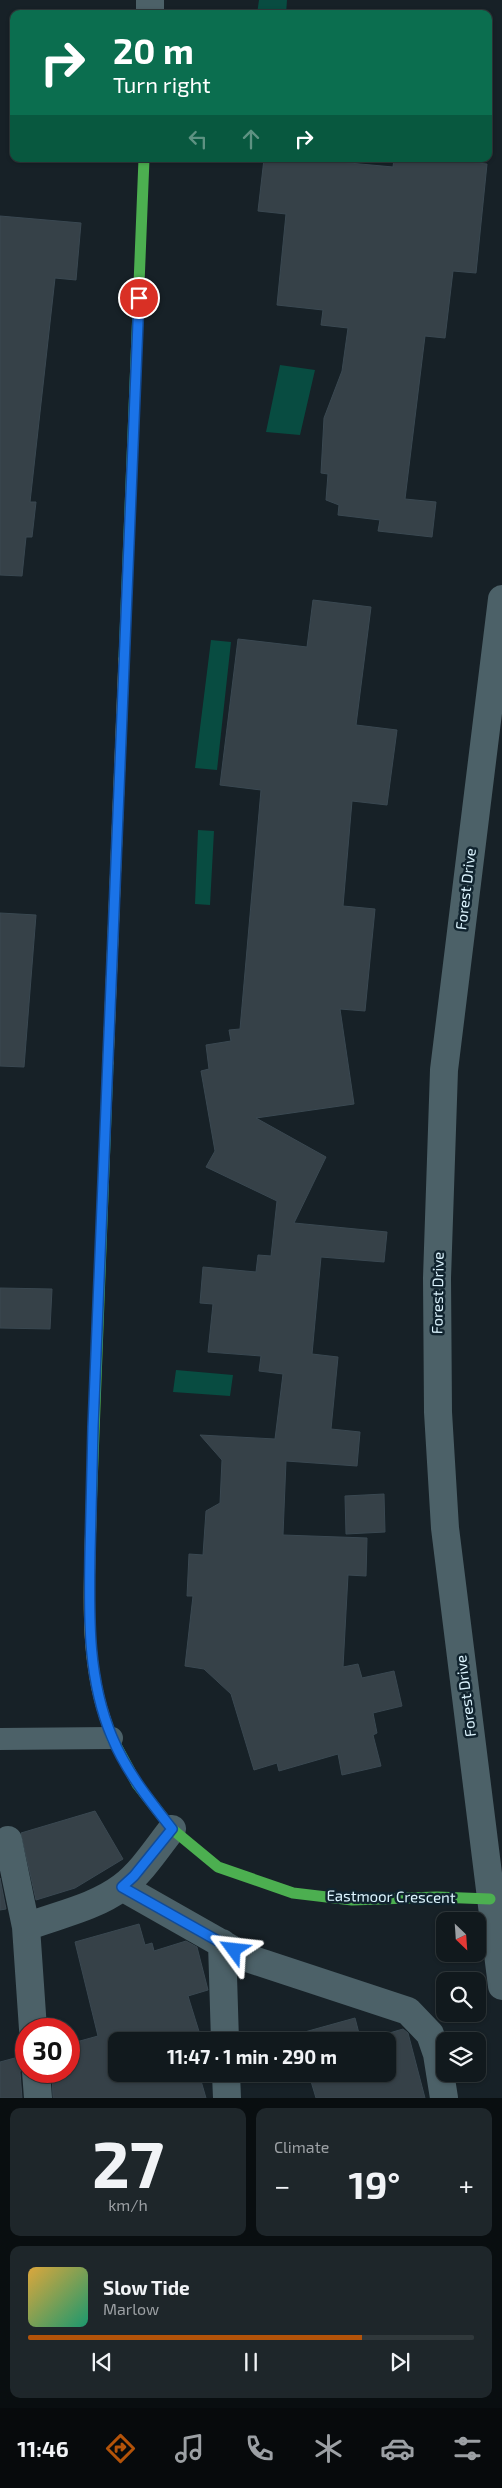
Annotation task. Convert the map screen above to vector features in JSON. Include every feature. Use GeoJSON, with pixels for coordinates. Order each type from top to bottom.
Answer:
{"type":"FeatureCollection","features":[{"type":"Feature","properties":{"kind":"street","name":"Eastmoor Crescent"},"geometry":{"type":"LineString","coordinates":[[144,162],[92,1456],[89,1603],[92,1658],[99,1700],[112,1738],[136,1784],[172,1829],[218,1867],[293,1893],[352,1900],[437,1897],[490,1899]]}},
{"type":"Feature","properties":{"kind":"street","name":"Forest Drive"},"geometry":{"type":"LineString","coordinates":[[502,599],[444,1070],[437,1278],[438,1412],[445,1528],[502,1986]]}},
{"type":"Feature","properties":{"kind":"street"},"geometry":{"type":"LineString","coordinates":[[26,1928],[94,1903],[122,1887],[134,1876],[172,1829]]}},
{"type":"Feature","properties":{"kind":"street"},"geometry":{"type":"LineString","coordinates":[[8,1840],[26,1928],[32,2018]]}},
{"type":"Feature","properties":{"kind":"street"},"geometry":{"type":"LineString","coordinates":[[122,1887],[247,1958],[408,2011],[430,2034],[437,2054],[444,2098]]}},
{"type":"Feature","properties":{"kind":"street"},"geometry":{"type":"LineString","coordinates":[[222,1943],[225,2032]]}},
{"type":"Feature","properties":{"kind":"street"},"geometry":{"type":"LineString","coordinates":[[226,2082],[227,2098]]}},
{"type":"Feature","properties":{"kind":"street"},"geometry":{"type":"LineString","coordinates":[[37,2083],[38,2098]]}},
{"type":"Feature","properties":{"kind":"lane"},"geometry":{"type":"LineString","coordinates":[[0,1739],[112,1738]]}},
{"type":"Feature","properties":{"kind":"shaded area"},"geometry":{"type":"Polygon","coordinates":[[[259,0],[287,0],[286,10],[258,10],[259,0]]]}},
{"type":"Feature","properties":{"kind":"shaded area"},"geometry":{"type":"Polygon","coordinates":[[[280,365],[315,370],[300,435],[266,432],[280,365]]]}},
{"type":"Feature","properties":{"kind":"shaded area"},"geometry":{"type":"Polygon","coordinates":[[[211,640],[231,642],[217,770],[195,768],[211,640]]]}},
{"type":"Feature","properties":{"kind":"shaded area"},"geometry":{"type":"Polygon","coordinates":[[[198,830],[214,831],[210,905],[195,904],[198,830]]]}},
{"type":"Feature","properties":{"kind":"shaded area"},"geometry":{"type":"Polygon","coordinates":[[[176,1370],[233,1375],[230,1396],[173,1392],[176,1370]]]}},
{"type":"Feature","properties":{"kind":"building"},"geometry":{"type":"Polygon","coordinates":[[[264,162],[339,162],[393,167],[394,162],[467,162],[487,164],[476,273],[453,271],[445,338],[425,336],[405,499],[436,502],[432,537],[378,531],[380,520],[338,515],[339,505],[326,500],[328,474],[321,473],[324,418],[342,371],[348,328],[321,325],[323,310],[277,305],[286,214],[258,211],[264,162]]]}},
{"type":"Feature","properties":{"kind":"building"},"geometry":{"type":"Polygon","coordinates":[[[0,216],[81,223],[76,280],[55,278],[30,502],[36,502],[32,537],[26,537],[22,576],[0,575],[0,216]]]}},
{"type":"Feature","properties":{"kind":"building"},"geometry":{"type":"Polygon","coordinates":[[[313,600],[371,607],[356,725],[397,730],[387,805],[352,801],[343,906],[375,909],[365,1011],[340,1009],[354,1104],[256,1118],[326,1157],[294,1223],[387,1232],[384,1262],[321,1257],[312,1354],[338,1357],[331,1429],[360,1432],[357,1466],[286,1461],[283,1535],[367,1538],[366,1576],[348,1575],[343,1667],[358,1664],[362,1678],[394,1671],[402,1706],[373,1713],[377,1733],[373,1735],[381,1766],[342,1775],[338,1754],[279,1771],[277,1763],[254,1770],[231,1694],[204,1669],[185,1666],[193,1596],[187,1596],[189,1554],[203,1555],[206,1511],[220,1503],[222,1460],[200,1435],[275,1439],[283,1374],[259,1371],[261,1356],[208,1352],[213,1304],[200,1303],[203,1267],[256,1272],[258,1255],[271,1256],[277,1201],[206,1167],[215,1151],[201,1071],[209,1069],[206,1045],[231,1041],[229,1030],[240,1029],[261,790],[220,785],[238,639],[307,647],[313,600]]]}},
{"type":"Feature","properties":{"kind":"building"},"geometry":{"type":"Polygon","coordinates":[[[0,913],[36,915],[24,1067],[0,1066],[0,913]]]}},
{"type":"Feature","properties":{"kind":"building"},"geometry":{"type":"Polygon","coordinates":[[[0,1288],[52,1289],[50,1329],[0,1328],[0,1288]]]}},
{"type":"Feature","properties":{"kind":"building"},"geometry":{"type":"Polygon","coordinates":[[[384,1494],[385,1532],[346,1534],[345,1496],[384,1494]]]}},
{"type":"Feature","properties":{"kind":"building"},"geometry":{"type":"Polygon","coordinates":[[[95,1811],[123,1859],[75,1888],[36,1900],[21,1833],[95,1811]]]}},
{"type":"Feature","properties":{"kind":"building"},"geometry":{"type":"Polygon","coordinates":[[[0,1878],[6,1909],[0,1910],[0,1878]]]}},
{"type":"Feature","properties":{"kind":"building"},"geometry":{"type":"Polygon","coordinates":[[[139,1924],[145,1945],[152,1943],[154,1951],[186,1941],[197,1947],[208,1990],[188,1996],[199,2032],[108,2032],[108,2082],[201,2082],[206,2098],[53,2098],[52,2083],[80,2083],[80,2041],[98,2036],[75,1942],[139,1924]]]}},
{"type":"Feature","properties":{"kind":"building"},"geometry":{"type":"Polygon","coordinates":[[[355,2018],[359,2032],[305,2032],[355,2018]]]}},
{"type":"Feature","properties":{"kind":"building"},"geometry":{"type":"Polygon","coordinates":[[[403,2029],[408,2033],[425,2098],[316,2098],[311,2082],[396,2082],[396,2032],[393,2032],[403,2029]]]}},
{"type":"Feature","properties":{"kind":"building"},"geometry":{"type":"Polygon","coordinates":[[[15,2058],[15,2083],[21,2083],[22,2098],[0,2098],[0,2062],[15,2058]]]}},
{"type":"Feature","properties":{"kind":"traffic: fast"},"geometry":{"type":"LineString","coordinates":[[124,659],[144,162]]}},
{"type":"Feature","properties":{"kind":"traffic: fast"},"geometry":{"type":"LineString","coordinates":[[91,1512],[108,1063]]}},
{"type":"Feature","properties":{"kind":"traffic: fast"},"geometry":{"type":"LineString","coordinates":[[105,1718],[112,1738],[137,1784],[172,1829],[218,1867],[293,1893],[352,1900],[437,1897],[490,1899]]}},
{"type":"Feature","properties":{"kind":"traffic: slow"},"geometry":{"type":"LineString","coordinates":[[108,1063],[124,659]]}},
{"type":"Feature","properties":{"kind":"traffic: slow"},"geometry":{"type":"LineString","coordinates":[[91,1512],[89,1616],[93,1668],[105,1718]]}},
{"type":"Feature","properties":{"kind":"route"},"geometry":{"type":"LineString","coordinates":[[139,298],[93,1427],[89,1603],[92,1658],[99,1700],[112,1738],[136,1784],[172,1829],[134,1876],[122,1887],[234,1950]]}}]}
